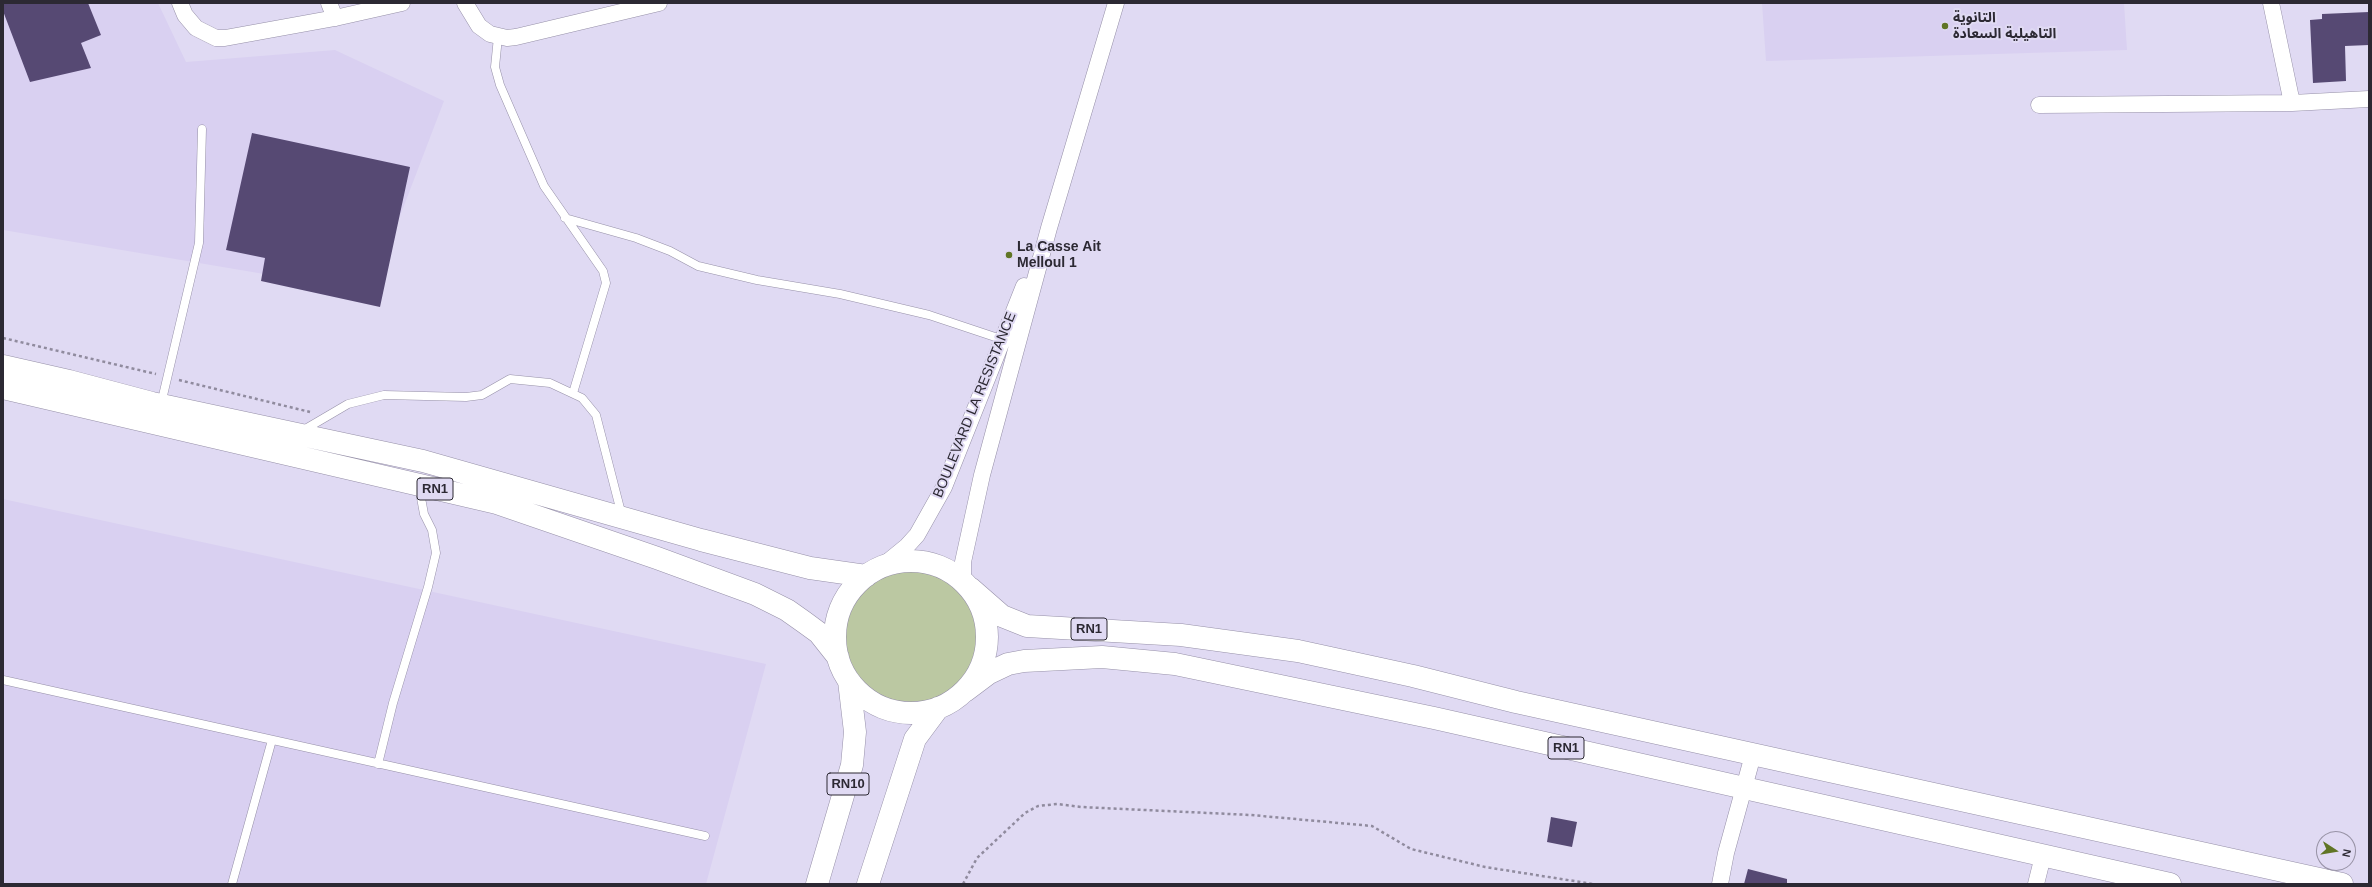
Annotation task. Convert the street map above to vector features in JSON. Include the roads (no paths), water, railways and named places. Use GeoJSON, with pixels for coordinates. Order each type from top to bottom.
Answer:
{"type":"FeatureCollection","features":[{"type":"Feature","properties":{"kind":"highway","name":"RN1"},"geometry":{"type":"LineString","coordinates":[[3,366],[69,381],[161,405],[423,461],[810,568],[873,572]]}},
{"type":"Feature","properties":{"kind":"highway","name":"RN1"},"geometry":{"type":"LineString","coordinates":[[3,388],[496,503],[656,558],[755,594],[787,610],[819,633],[838,657],[849,681],[873,703],[893,711],[914,713],[938,708],[965,691],[989,673],[1008,664],[1024,661],[1102,657],[1144,660],[1242,677],[2170,884]]}},
{"type":"Feature","properties":{"kind":"highway","name":"RN1"},"geometry":{"type":"LineString","coordinates":[[838,657],[835,637],[838,617],[852,590],[873,572],[899,562],[919,561],[947,570],[1002,616],[1027,626],[1165,633],[1220,639],[1298,651],[1753,755],[2342,884]]}},
{"type":"Feature","properties":{"kind":"highway","name":"RN1"},"geometry":{"type":"LineString","coordinates":[[965,691],[980,667],[987,640],[985,618],[966,585]]}},
{"type":"Feature","properties":{"kind":"highway","name":"RN10"},"geometry":{"type":"LineString","coordinates":[[817,884],[852,765],[855,732],[849,681]]}},
{"type":"Feature","properties":{"kind":"highway"},"geometry":{"type":"LineString","coordinates":[[868,884],[915,739],[938,708]]}},
{"type":"Feature","properties":{"kind":"street"},"geometry":{"type":"LineString","coordinates":[[180,3],[185,15],[196,28],[216,38],[226,38],[335,18],[402,3]]}},
{"type":"Feature","properties":{"kind":"street"},"geometry":{"type":"LineString","coordinates":[[329,3],[335,18]]}},
{"type":"Feature","properties":{"kind":"street"},"geometry":{"type":"LineString","coordinates":[[465,3],[479,26],[490,34],[498,37],[516,37],[617,7],[659,3]]}},
{"type":"Feature","properties":{"kind":"street","name":"BOULEVARD LA RESISTANCE"},"geometry":{"type":"LineString","coordinates":[[966,585],[963,562],[973,511],[1049,228],[1116,3]]}},
{"type":"Feature","properties":{"kind":"street"},"geometry":{"type":"LineString","coordinates":[[2270,3],[2292,103]]}},
{"type":"Feature","properties":{"kind":"street"},"geometry":{"type":"LineString","coordinates":[[2038,105],[2292,103],[2369,99]]}},
{"type":"Feature","properties":{"kind":"street","name":"BOULEVARD LA RESISTANCE"},"geometry":{"type":"LineString","coordinates":[[873,572],[907,546],[930,514],[944,487],[1001,339],[1049,228]]}},
{"type":"Feature","properties":{"kind":"street"},"geometry":{"type":"LineString","coordinates":[[1720,884],[1726,853],[1745,789],[1753,755]]}},
{"type":"Feature","properties":{"kind":"street"},"geometry":{"type":"LineString","coordinates":[[2036,884],[2043,856]]}},
{"type":"Feature","properties":{"kind":"lane"},"geometry":{"type":"LineString","coordinates":[[498,37],[495,67],[500,85],[544,186],[603,271],[606,283],[573,393]]}},
{"type":"Feature","properties":{"kind":"lane"},"geometry":{"type":"LineString","coordinates":[[161,405],[199,243],[202,129]]}},
{"type":"Feature","properties":{"kind":"lane"},"geometry":{"type":"LineString","coordinates":[[565,218],[636,238],[670,251],[698,266],[757,280],[840,294],[929,315],[1001,339]]}},
{"type":"Feature","properties":{"kind":"lane"},"geometry":{"type":"LineString","coordinates":[[297,434],[348,404],[384,395],[466,396],[482,394],[510,379],[525,379],[550,383],[582,398],[596,415],[622,517]]}},
{"type":"Feature","properties":{"kind":"lane"},"geometry":{"type":"LineString","coordinates":[[378,764],[393,703],[428,587],[436,553],[432,530],[424,514],[418,485]]}},
{"type":"Feature","properties":{"kind":"lane"},"geometry":{"type":"LineString","coordinates":[[3,680],[705,836]]}},
{"type":"Feature","properties":{"kind":"lane"},"geometry":{"type":"LineString","coordinates":[[232,884],[272,740]]}},
{"type":"Feature","properties":{"kind":"place","name":"التانوية التاهيلية السعادة"},"geometry":{"type":"Point","coordinates":[1945,26]}},
{"type":"Feature","properties":{"kind":"place","name":"La Casse Ait Melloul 1"},"geometry":{"type":"Point","coordinates":[1009,255]}}]}
